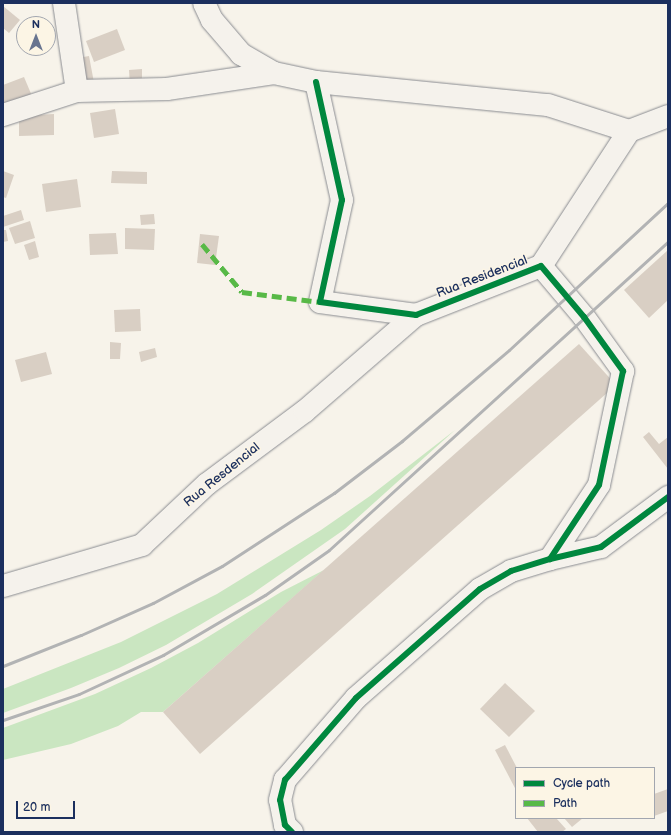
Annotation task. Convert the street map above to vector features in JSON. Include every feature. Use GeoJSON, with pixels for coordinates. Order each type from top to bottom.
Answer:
{"type":"FeatureCollection","features":[{"type":"Feature","properties":{"kind":"street"},"geometry":{"type":"LineString","coordinates":[[64,3],[77,91]]}},
{"type":"Feature","properties":{"kind":"street"},"geometry":{"type":"LineString","coordinates":[[204,3],[212,20],[240,54],[274,73],[316,82],[548,106],[629,131],[668,116]]}},
{"type":"Feature","properties":{"kind":"street"},"geometry":{"type":"LineString","coordinates":[[3,116],[77,91],[167,89],[274,73]]}},
{"type":"Feature","properties":{"kind":"street","name":"Rua Residencial"},"geometry":{"type":"LineString","coordinates":[[316,82],[342,200],[320,302],[416,315],[541,266],[629,131]]}},
{"type":"Feature","properties":{"kind":"street","name":"Rua Residencial"},"geometry":{"type":"LineString","coordinates":[[541,266],[591,326],[623,371],[599,485],[550,559]]}},
{"type":"Feature","properties":{"kind":"street","name":"Rua Resdencial"},"geometry":{"type":"LineString","coordinates":[[3,586],[142,545],[207,484],[305,411],[416,315]]}},
{"type":"Feature","properties":{"kind":"street"},"geometry":{"type":"LineString","coordinates":[[283,830],[280,800],[285,780],[356,698],[480,589],[511,571],[550,559],[601,547],[668,498]]}},
{"type":"Feature","properties":{"kind":"green space"},"geometry":{"type":"Polygon","coordinates":[[[455,430],[345,529],[252,594],[166,645],[119,668],[71,688],[3,713],[3,689],[121,642],[217,594],[321,530],[370,496],[455,430]]]}},
{"type":"Feature","properties":{"kind":"green space"},"geometry":{"type":"Polygon","coordinates":[[[324,570],[163,712],[141,712],[118,726],[71,744],[3,760],[3,728],[95,694],[151,668],[198,643],[281,592],[324,570]]]}},
{"type":"Feature","properties":{"kind":"building"},"geometry":{"type":"Polygon","coordinates":[[[3,6],[16,17],[16,25],[9,33],[3,28],[3,6]]]}},
{"type":"Feature","properties":{"kind":"building"},"geometry":{"type":"Polygon","coordinates":[[[117,29],[125,50],[94,62],[86,41],[117,29]]]}},
{"type":"Feature","properties":{"kind":"building"},"geometry":{"type":"Polygon","coordinates":[[[89,56],[95,88],[84,90],[78,58],[89,56]]]}},
{"type":"Feature","properties":{"kind":"building"},"geometry":{"type":"Polygon","coordinates":[[[142,69],[142,87],[130,87],[129,70],[142,69]]]}},
{"type":"Feature","properties":{"kind":"building"},"geometry":{"type":"Polygon","coordinates":[[[24,77],[32,96],[3,107],[3,85],[24,77]]]}},
{"type":"Feature","properties":{"kind":"building"},"geometry":{"type":"Polygon","coordinates":[[[115,109],[119,134],[94,138],[90,113],[115,109]]]}},
{"type":"Feature","properties":{"kind":"building"},"geometry":{"type":"Polygon","coordinates":[[[54,114],[54,135],[19,136],[19,116],[54,114]]]}},
{"type":"Feature","properties":{"kind":"building"},"geometry":{"type":"Polygon","coordinates":[[[3,171],[14,175],[6,198],[3,197],[3,171]]]}},
{"type":"Feature","properties":{"kind":"building"},"geometry":{"type":"Polygon","coordinates":[[[112,171],[147,172],[147,184],[111,183],[112,171]]]}},
{"type":"Feature","properties":{"kind":"building"},"geometry":{"type":"Polygon","coordinates":[[[77,179],[81,207],[46,212],[42,184],[77,179]]]}},
{"type":"Feature","properties":{"kind":"building"},"geometry":{"type":"Polygon","coordinates":[[[21,210],[24,220],[3,227],[3,216],[21,210]]]}},
{"type":"Feature","properties":{"kind":"building"},"geometry":{"type":"Polygon","coordinates":[[[154,214],[155,224],[141,225],[140,215],[154,214]]]}},
{"type":"Feature","properties":{"kind":"building"},"geometry":{"type":"Polygon","coordinates":[[[30,221],[35,238],[15,244],[9,228],[30,221]]]}},
{"type":"Feature","properties":{"kind":"building"},"geometry":{"type":"Polygon","coordinates":[[[125,228],[155,229],[154,250],[125,249],[125,228]]]}},
{"type":"Feature","properties":{"kind":"building"},"geometry":{"type":"Polygon","coordinates":[[[3,230],[6,230],[8,241],[3,242],[3,230]]]}},
{"type":"Feature","properties":{"kind":"building"},"geometry":{"type":"Polygon","coordinates":[[[116,233],[118,254],[90,255],[89,234],[116,233]]]}},
{"type":"Feature","properties":{"kind":"building"},"geometry":{"type":"Polygon","coordinates":[[[200,234],[219,236],[215,265],[197,263],[200,234]]]}},
{"type":"Feature","properties":{"kind":"building"},"geometry":{"type":"Polygon","coordinates":[[[35,241],[39,257],[29,260],[24,245],[35,241]]]}},
{"type":"Feature","properties":{"kind":"building"},"geometry":{"type":"Polygon","coordinates":[[[668,250],[668,300],[649,318],[624,290],[668,250]]]}},
{"type":"Feature","properties":{"kind":"building"},"geometry":{"type":"Polygon","coordinates":[[[140,309],[141,331],[115,332],[114,310],[140,309]]]}},
{"type":"Feature","properties":{"kind":"building"},"geometry":{"type":"Polygon","coordinates":[[[110,342],[121,343],[120,359],[110,359],[110,342]]]}},
{"type":"Feature","properties":{"kind":"building"},"geometry":{"type":"Polygon","coordinates":[[[579,344],[616,385],[200,754],[163,712],[579,344]]]}},
{"type":"Feature","properties":{"kind":"building"},"geometry":{"type":"Polygon","coordinates":[[[155,348],[157,357],[141,362],[139,352],[155,348]]]}},
{"type":"Feature","properties":{"kind":"building"},"geometry":{"type":"Polygon","coordinates":[[[46,352],[52,374],[21,382],[15,360],[46,352]]]}},
{"type":"Feature","properties":{"kind":"building"},"geometry":{"type":"Polygon","coordinates":[[[649,432],[659,444],[668,437],[668,469],[643,437],[649,432]]]}},
{"type":"Feature","properties":{"kind":"building"},"geometry":{"type":"Polygon","coordinates":[[[505,683],[535,711],[509,737],[480,709],[505,683]]]}},
{"type":"Feature","properties":{"kind":"building"},"geometry":{"type":"Polygon","coordinates":[[[505,745],[516,767],[515,767],[515,788],[495,750],[505,745]]]}},
{"type":"Feature","properties":{"kind":"building"},"geometry":{"type":"Polygon","coordinates":[[[668,789],[668,811],[655,816],[655,794],[668,789]]]}},
{"type":"Feature","properties":{"kind":"building"},"geometry":{"type":"Polygon","coordinates":[[[528,819],[557,819],[566,829],[562,832],[538,832],[528,819]]]}},
{"type":"Feature","properties":{"kind":"building"},"geometry":{"type":"Polygon","coordinates":[[[565,819],[582,819],[572,827],[565,819]]]}},
{"type":"Feature","properties":{"kind":"railway"},"geometry":{"type":"LineString","coordinates":[[3,666],[81,635],[153,603],[222,566],[334,493],[402,441],[509,350],[668,203]]}},
{"type":"Feature","properties":{"kind":"railway"},"geometry":{"type":"LineString","coordinates":[[3,720],[79,694],[163,655],[265,595],[329,550],[668,241]]}},
{"type":"Feature","properties":{"kind":"marked path"},"geometry":{"type":"LineString","coordinates":[[202,244],[242,292],[320,302]]}},
{"type":"Feature","properties":{"kind":"cycle path"},"geometry":{"type":"LineString","coordinates":[[316,82],[342,200],[320,302],[416,315],[541,266],[584,317],[623,371],[599,485],[550,559]]}},
{"type":"Feature","properties":{"kind":"cycle path"},"geometry":{"type":"LineString","coordinates":[[292,832],[285,825],[280,800],[285,780],[356,698],[480,589],[511,571],[550,559],[601,547],[668,497]]}}]}
